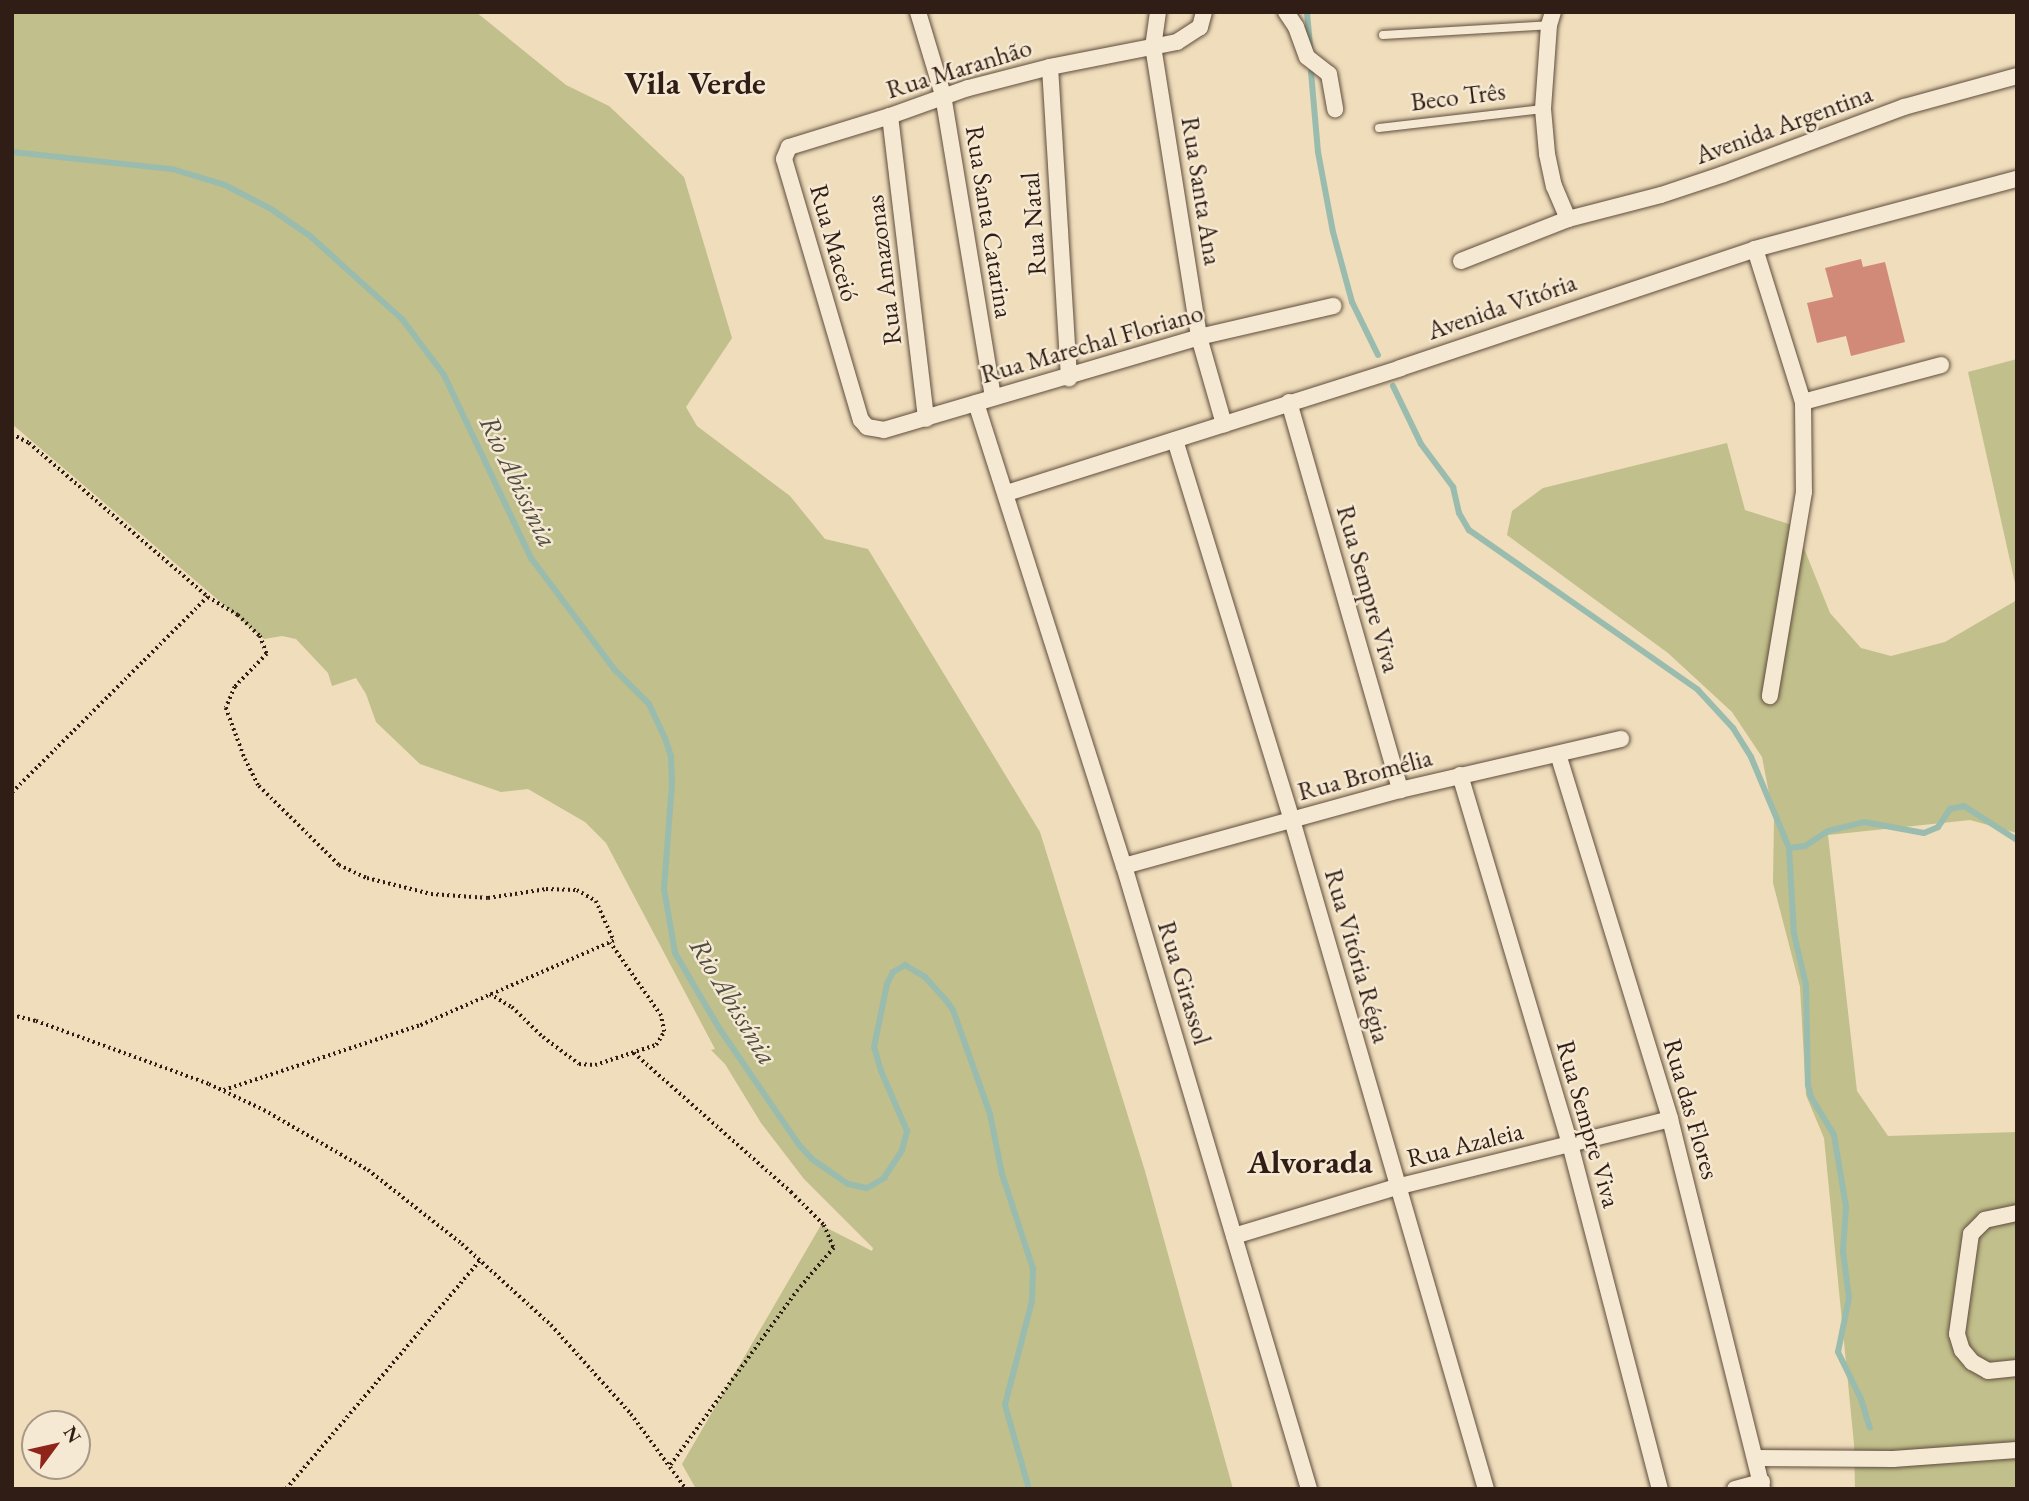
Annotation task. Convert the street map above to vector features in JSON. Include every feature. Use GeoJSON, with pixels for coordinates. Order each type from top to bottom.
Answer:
{"type":"FeatureCollection","features":[{"type":"Feature","properties":{"kind":"street","name":"Rua Santa Catarina"},"geometry":{"type":"LineString","coordinates":[[918,12],[943,95],[993,397]]}},
{"type":"Feature","properties":{"kind":"street","name":"Rua Santa Ana"},"geometry":{"type":"LineString","coordinates":[[1158,12],[1153,47],[1199,337],[1224,424]]}},
{"type":"Feature","properties":{"kind":"street","name":"Rua Maranhão"},"geometry":{"type":"LineString","coordinates":[[785,152],[795,143],[890,116],[943,95],[1050,67],[1177,42],[1200,27],[1205,12]]}},
{"type":"Feature","properties":{"kind":"street"},"geometry":{"type":"LineString","coordinates":[[1286,12],[1296,27],[1307,57],[1329,74],[1335,109]]}},
{"type":"Feature","properties":{"kind":"street"},"geometry":{"type":"LineString","coordinates":[[1551,18],[1543,109],[1554,186],[1569,219]]}},
{"type":"Feature","properties":{"kind":"street","name":"Rua Natal"},"geometry":{"type":"LineString","coordinates":[[1050,67],[1069,378]]}},
{"type":"Feature","properties":{"kind":"street","name":"Avenida Argentina"},"geometry":{"type":"LineString","coordinates":[[1461,261],[1569,219],[1661,195],[1903,107],[2017,76]]}},
{"type":"Feature","properties":{"kind":"street","name":"Rua Amazonas"},"geometry":{"type":"LineString","coordinates":[[890,116],[926,419]]}},
{"type":"Feature","properties":{"kind":"street","name":"Rua Maceió"},"geometry":{"type":"LineString","coordinates":[[785,152],[784,159],[857,407],[867,427]]}},
{"type":"Feature","properties":{"kind":"street","name":"Avenida Vitória"},"geometry":{"type":"LineString","coordinates":[[1007,493],[1755,249],[2017,179]]}},
{"type":"Feature","properties":{"kind":"street"},"geometry":{"type":"LineString","coordinates":[[1755,249],[1803,402],[1804,492],[1770,696]]}},
{"type":"Feature","properties":{"kind":"street","name":"Rua Marechal Floriano"},"geometry":{"type":"LineString","coordinates":[[867,427],[884,430],[993,397],[1069,378],[1199,337],[1333,306]]}},
{"type":"Feature","properties":{"kind":"street"},"geometry":{"type":"LineString","coordinates":[[1803,402],[1941,365]]}},
{"type":"Feature","properties":{"kind":"street","name":"Rua Sempre Viva"},"geometry":{"type":"LineString","coordinates":[[1289,402],[1400,790]]}},
{"type":"Feature","properties":{"kind":"street","name":"Rua Girassol"},"geometry":{"type":"LineString","coordinates":[[976,403],[1007,493],[1124,866],[1308,1489]]}},
{"type":"Feature","properties":{"kind":"street","name":"Rua Vitória Régia"},"geometry":{"type":"LineString","coordinates":[[1175,440],[1292,820],[1486,1489]]}},
{"type":"Feature","properties":{"kind":"street","name":"Rua Bromélia"},"geometry":{"type":"LineString","coordinates":[[1124,866],[1400,790],[1621,739]]}},
{"type":"Feature","properties":{"kind":"street","name":"Rua das Flores"},"geometry":{"type":"LineString","coordinates":[[1558,754],[1670,1119],[1762,1485]]}},
{"type":"Feature","properties":{"kind":"street","name":"Rua Sempre Viva"},"geometry":{"type":"LineString","coordinates":[[1460,775],[1570,1144],[1660,1489]]}},
{"type":"Feature","properties":{"kind":"street","name":"Rua Azaleia"},"geometry":{"type":"LineString","coordinates":[[1234,1236],[1400,1186],[1670,1119]]}},
{"type":"Feature","properties":{"kind":"street"},"geometry":{"type":"LineString","coordinates":[[2017,1213],[1985,1220],[1971,1234],[1957,1334],[1962,1350],[1972,1362],[1987,1371],[2017,1368]]}},
{"type":"Feature","properties":{"kind":"street"},"geometry":{"type":"LineString","coordinates":[[1756,1458],[1905,1459],[2017,1450]]}},
{"type":"Feature","properties":{"kind":"street"},"geometry":{"type":"LineString","coordinates":[[1735,1489],[1762,1485]]}},
{"type":"Feature","properties":{"kind":"lane"},"geometry":{"type":"LineString","coordinates":[[1383,35],[1551,18]]}},
{"type":"Feature","properties":{"kind":"lane","name":"Beco Três"},"geometry":{"type":"LineString","coordinates":[[1379,128],[1543,109]]}},
{"type":"Feature","properties":{"kind":"path"},"geometry":{"type":"LineString","coordinates":[[12,434],[29,443],[208,597],[238,615],[260,636],[267,654],[235,687],[226,708],[245,759],[259,786],[340,865],[367,878],[431,894],[488,898],[546,889],[577,890],[596,901],[614,941],[408,1030],[223,1091]]}},
{"type":"Feature","properties":{"kind":"path"},"geometry":{"type":"LineString","coordinates":[[12,793],[208,597]]}},
{"type":"Feature","properties":{"kind":"path"},"geometry":{"type":"LineString","coordinates":[[491,994],[512,1007],[543,1037],[579,1064],[594,1065],[656,1045],[664,1032],[661,1016],[610,943]]}},
{"type":"Feature","properties":{"kind":"path"},"geometry":{"type":"LineString","coordinates":[[12,1016],[36,1021],[152,1062],[223,1091],[306,1133],[368,1170],[480,1259],[551,1325],[593,1369],[686,1489]]}},
{"type":"Feature","properties":{"kind":"path"},"geometry":{"type":"LineString","coordinates":[[635,1053],[824,1224],[834,1248],[798,1290],[670,1466]]}},
{"type":"Feature","properties":{"kind":"path"},"geometry":{"type":"LineString","coordinates":[[286,1489],[480,1259]]}},
{"type":"Feature","properties":{"kind":"shaded area"},"geometry":{"type":"Polygon","coordinates":[[[12,12],[476,12],[566,85],[609,106],[684,177],[732,338],[686,407],[697,426],[790,496],[825,539],[868,549],[1040,832],[1145,1171],[1233,1489],[696,1489],[682,1464],[821,1225],[872,1251],[873,1248],[804,1179],[761,1123],[725,1064],[711,1050],[715,1049],[606,843],[585,822],[528,789],[501,792],[420,764],[376,722],[366,694],[356,678],[332,686],[328,673],[296,639],[282,636],[264,639],[12,424],[12,12]]]}},
{"type":"Feature","properties":{"kind":"shaded area"},"geometry":{"type":"Polygon","coordinates":[[[2017,359],[2017,592],[1968,372],[2017,359]]]}},
{"type":"Feature","properties":{"kind":"shaded area"},"geometry":{"type":"Polygon","coordinates":[[[1727,443],[1745,510],[1795,526],[1830,613],[1861,648],[1891,656],[1945,642],[2017,600],[2017,833],[1970,820],[1828,835],[1857,1091],[1888,1136],[2017,1132],[2017,1489],[1855,1489],[1854,1444],[1824,1138],[1806,1095],[1800,987],[1773,883],[1774,819],[1762,757],[1732,712],[1668,653],[1507,535],[1512,511],[1543,488],[1727,443]]]}},
{"type":"Feature","properties":{"kind":"building"},"geometry":{"type":"Polygon","coordinates":[[[1861,259],[1863,267],[1885,262],[1905,342],[1851,356],[1846,336],[1817,343],[1807,303],[1833,297],[1825,268],[1861,259]]]}},
{"type":"Feature","properties":{"kind":"waterway"},"geometry":{"type":"LineString","coordinates":[[1307,12],[1310,49]]}},
{"type":"Feature","properties":{"kind":"waterway"},"geometry":{"type":"LineString","coordinates":[[1311,72],[1318,152],[1333,232],[1352,302],[1378,355]]}},
{"type":"Feature","properties":{"kind":"waterway","name":"Rio Abissínia"},"geometry":{"type":"LineString","coordinates":[[12,152],[172,169],[225,185],[271,209],[310,236],[402,319],[444,375],[531,558],[614,669],[649,704],[665,738],[671,757],[672,784],[664,889],[675,953],[719,1028],[799,1145],[812,1159],[848,1184],[867,1188],[884,1178],[902,1150],[907,1131],[881,1071],[874,1047],[887,984],[893,972],[905,965],[925,977],[945,999],[953,1010],[990,1114],[1002,1174],[1033,1269],[1032,1301],[1005,1405],[1029,1489]]}},
{"type":"Feature","properties":{"kind":"waterway"},"geometry":{"type":"LineString","coordinates":[[1393,386],[1421,444],[1453,487],[1459,513],[1469,530],[1698,690],[1733,728],[1751,757],[1789,848],[1794,934],[1806,985],[1808,1085],[1811,1097],[1834,1135],[1846,1207],[1843,1251],[1849,1298],[1838,1352],[1861,1399],[1870,1428]]}},
{"type":"Feature","properties":{"kind":"waterway"},"geometry":{"type":"LineString","coordinates":[[1789,848],[1805,846],[1828,831],[1864,822],[1924,833],[1938,827],[1950,809],[1964,806],[2017,840]]}},
{"type":"Feature","properties":{"kind":"district","name":"Vila Verde"},"geometry":{"type":"Point","coordinates":[695,83]}},
{"type":"Feature","properties":{"kind":"district","name":"Alvorada"},"geometry":{"type":"Point","coordinates":[1310,1162]}}]}
